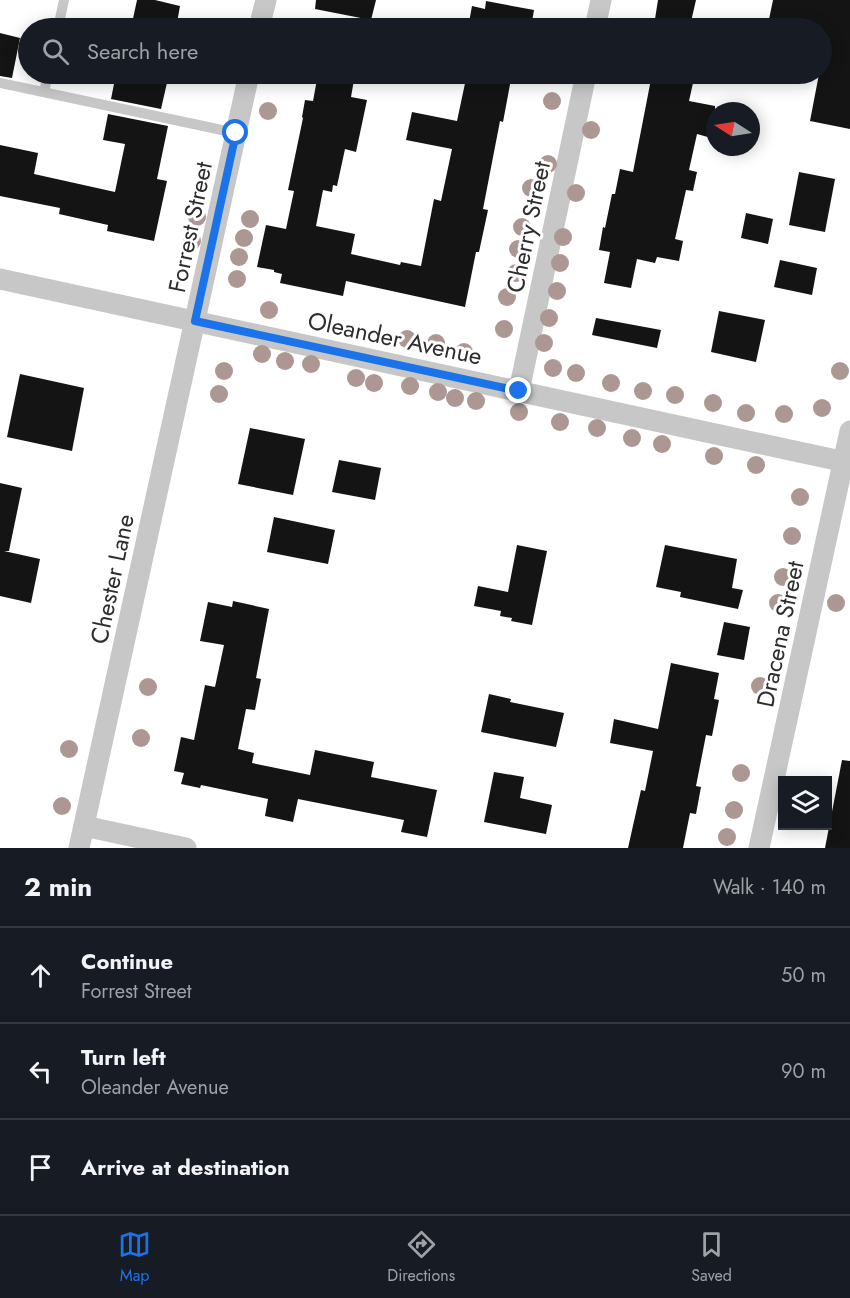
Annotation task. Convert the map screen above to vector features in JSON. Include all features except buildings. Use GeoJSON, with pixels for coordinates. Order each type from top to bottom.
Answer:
{"type":"FeatureCollection","features":[{"type":"Feature","properties":{"kind":"street"},"geometry":{"type":"LineString","coordinates":[[262,18],[266,0]]}},
{"type":"Feature","properties":{"kind":"street"},"geometry":{"type":"LineString","coordinates":[[597,18],[601,0]]}},
{"type":"Feature","properties":{"kind":"street","name":"Forrest Street"},"geometry":{"type":"LineString","coordinates":[[195,321],[247,84]]}},
{"type":"Feature","properties":{"kind":"street","name":"Cherry Street"},"geometry":{"type":"LineString","coordinates":[[519,391],[584,84]]}},
{"type":"Feature","properties":{"kind":"street","name":"Oleander Avenue"},"geometry":{"type":"LineString","coordinates":[[0,279],[847,463]]}},
{"type":"Feature","properties":{"kind":"street","name":"Chester Lane"},"geometry":{"type":"LineString","coordinates":[[79,848],[195,321]]}},
{"type":"Feature","properties":{"kind":"street","name":"Dracena Street"},"geometry":{"type":"LineString","coordinates":[[759,848],[847,463],[850,431]]}},
{"type":"Feature","properties":{"kind":"street"},"geometry":{"type":"LineString","coordinates":[[84,826],[186,848]]}},
{"type":"Feature","properties":{"kind":"lane"},"geometry":{"type":"LineString","coordinates":[[60,18],[64,0]]}},
{"type":"Feature","properties":{"kind":"lane"},"geometry":{"type":"LineString","coordinates":[[0,83],[236,133]]}},
{"type":"Feature","properties":{"kind":"lane"},"geometry":{"type":"LineString","coordinates":[[44,92],[46,84]]}},
{"type":"Feature","properties":{"kind":"route"},"geometry":{"type":"LineString","coordinates":[[236,133],[195,321],[519,391]]}}]}
